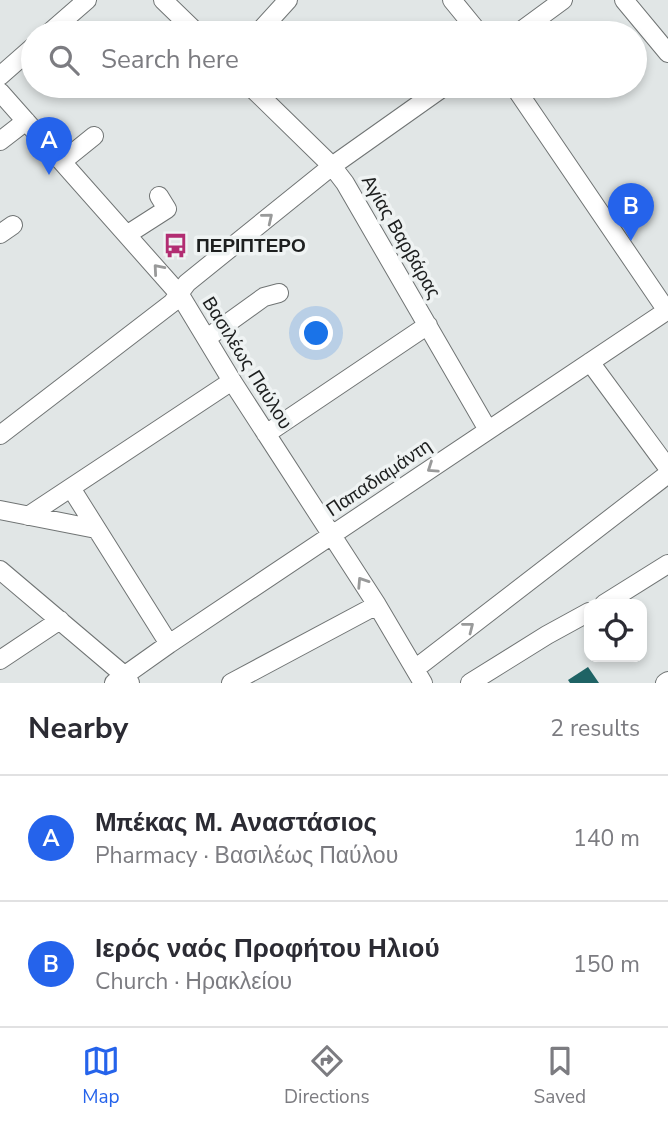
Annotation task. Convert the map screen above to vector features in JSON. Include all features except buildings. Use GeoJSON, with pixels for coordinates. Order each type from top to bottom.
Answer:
{"type":"FeatureCollection","features":[{"type":"Feature","properties":{"kind":"street"},"geometry":{"type":"LineString","coordinates":[[62,21],[87,0]]}},
{"type":"Feature","properties":{"kind":"street"},"geometry":{"type":"LineString","coordinates":[[163,0],[185,21]]}},
{"type":"Feature","properties":{"kind":"street"},"geometry":{"type":"LineString","coordinates":[[269,21],[288,0]]}},
{"type":"Feature","properties":{"kind":"street"},"geometry":{"type":"LineString","coordinates":[[452,0],[469,21]]}},
{"type":"Feature","properties":{"kind":"street"},"geometry":{"type":"LineString","coordinates":[[535,21],[564,0]]}},
{"type":"Feature","properties":{"kind":"street"},"geometry":{"type":"LineString","coordinates":[[624,0],[641,21]]}},
{"type":"Feature","properties":{"kind":"street"},"geometry":{"type":"LineString","coordinates":[[647,28],[668,53]]}},
{"type":"Feature","properties":{"kind":"street"},"geometry":{"type":"LineString","coordinates":[[0,76],[21,58]]}},
{"type":"Feature","properties":{"kind":"street","name":"Βασιλέως Παύλου"},"geometry":{"type":"LineString","coordinates":[[0,92],[180,295],[232,381],[377,605],[419,676]]}},
{"type":"Feature","properties":{"kind":"street","name":"Αγίας Βαρβάρας"},"geometry":{"type":"LineString","coordinates":[[262,98],[332,166],[345,183],[488,430]]}},
{"type":"Feature","properties":{"kind":"street"},"geometry":{"type":"LineString","coordinates":[[0,435],[180,295],[187,283],[332,166],[428,98]]}},
{"type":"Feature","properties":{"kind":"street"},"geometry":{"type":"LineString","coordinates":[[522,98],[668,310]]}},
{"type":"Feature","properties":{"kind":"street"},"geometry":{"type":"LineString","coordinates":[[0,141],[26,121]]}},
{"type":"Feature","properties":{"kind":"street"},"geometry":{"type":"LineString","coordinates":[[63,161],[94,136]]}},
{"type":"Feature","properties":{"kind":"street"},"geometry":{"type":"LineString","coordinates":[[128,234],[167,209],[159,196]]}},
{"type":"Feature","properties":{"kind":"street"},"geometry":{"type":"LineString","coordinates":[[207,338],[264,297],[279,293]]}},
{"type":"Feature","properties":{"kind":"street","name":"Παπαδιαμάντη"},"geometry":{"type":"LineString","coordinates":[[123,680],[169,644],[668,310]]}},
{"type":"Feature","properties":{"kind":"street"},"geometry":{"type":"LineString","coordinates":[[266,434],[428,325]]}},
{"type":"Feature","properties":{"kind":"street"},"geometry":{"type":"LineString","coordinates":[[590,362],[668,468]]}},
{"type":"Feature","properties":{"kind":"street"},"geometry":{"type":"LineString","coordinates":[[28,516],[232,381]]}},
{"type":"Feature","properties":{"kind":"street"},"geometry":{"type":"LineString","coordinates":[[419,676],[668,474]]}},
{"type":"Feature","properties":{"kind":"street"},"geometry":{"type":"LineString","coordinates":[[71,488],[169,644]]}},
{"type":"Feature","properties":{"kind":"street"},"geometry":{"type":"LineString","coordinates":[[0,510],[96,529]]}},
{"type":"Feature","properties":{"kind":"street"},"geometry":{"type":"LineString","coordinates":[[612,599],[668,564]]}},
{"type":"Feature","properties":{"kind":"street"},"geometry":{"type":"LineString","coordinates":[[0,570],[60,620],[123,680]]}},
{"type":"Feature","properties":{"kind":"street"},"geometry":{"type":"LineString","coordinates":[[231,683],[377,605]]}},
{"type":"Feature","properties":{"kind":"street"},"geometry":{"type":"LineString","coordinates":[[470,683],[584,615]]}},
{"type":"Feature","properties":{"kind":"street"},"geometry":{"type":"LineString","coordinates":[[0,660],[60,620]]}},
{"type":"Feature","properties":{"kind":"place","name":"Μπέκας Μ. Αναστάσιος"},"geometry":{"type":"Point","coordinates":[49,175]}},
{"type":"Feature","properties":{"kind":"place","name":"Ιερός ναός Προφήτου Ηλιού"},"geometry":{"type":"Point","coordinates":[631,241]}},
{"type":"Feature","properties":{"kind":"place","name":"ΠΕΡΙΠΤΕΡΟ"},"geometry":{"type":"Point","coordinates":[176,246]}}]}
